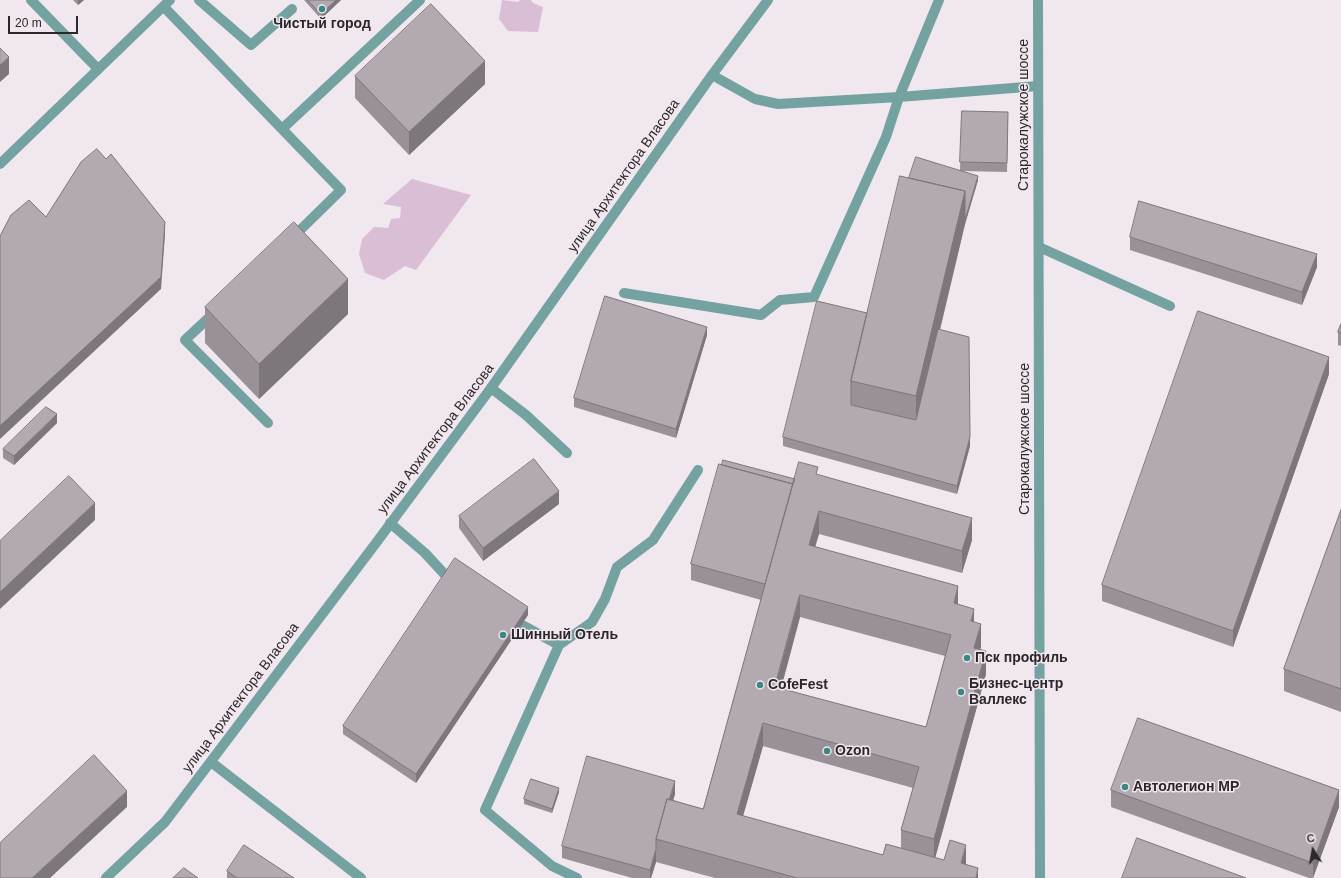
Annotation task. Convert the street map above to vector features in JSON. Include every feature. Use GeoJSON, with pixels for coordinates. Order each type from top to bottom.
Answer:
{"type":"FeatureCollection","features":[{"type":"Feature","properties":{"kind":"street"},"geometry":{"type":"LineString","coordinates":[[32,0],[98,69]]}},
{"type":"Feature","properties":{"kind":"street"},"geometry":{"type":"LineString","coordinates":[[199,0],[251,45],[292,9]]}},
{"type":"Feature","properties":{"kind":"street"},"geometry":{"type":"LineString","coordinates":[[282,129],[420,0]]}},
{"type":"Feature","properties":{"kind":"street","name":"улица Архитектора Власова"},"geometry":{"type":"LineString","coordinates":[[106,878],[165,822],[211,762],[491,388],[712,76],[768,0]]}},
{"type":"Feature","properties":{"kind":"street"},"geometry":{"type":"LineString","coordinates":[[624,293],[761,315],[780,300],[814,297],[886,138],[899,97],[940,0]]}},
{"type":"Feature","properties":{"kind":"street","name":"Старокалужское шоссе"},"geometry":{"type":"LineString","coordinates":[[1038,0],[1040,878]]}},
{"type":"Feature","properties":{"kind":"street"},"geometry":{"type":"LineString","coordinates":[[0,164],[167,3],[282,129],[341,190],[286,244]]}},
{"type":"Feature","properties":{"kind":"street"},"geometry":{"type":"LineString","coordinates":[[712,76],[755,99],[778,104],[899,97],[1038,86]]}},
{"type":"Feature","properties":{"kind":"street"},"geometry":{"type":"LineString","coordinates":[[1038,247],[1170,306]]}},
{"type":"Feature","properties":{"kind":"street"},"geometry":{"type":"LineString","coordinates":[[218,308],[185,340],[268,423]]}},
{"type":"Feature","properties":{"kind":"street"},"geometry":{"type":"LineString","coordinates":[[491,388],[526,415],[568,453]]}},
{"type":"Feature","properties":{"kind":"street"},"geometry":{"type":"LineString","coordinates":[[577,878],[552,866],[485,810],[559,645],[592,622],[605,599],[617,568],[653,540],[698,470]]}},
{"type":"Feature","properties":{"kind":"street"},"geometry":{"type":"LineString","coordinates":[[390,523],[424,553],[448,578]]}},
{"type":"Feature","properties":{"kind":"street"},"geometry":{"type":"LineString","coordinates":[[522,625],[559,645]]}},
{"type":"Feature","properties":{"kind":"street"},"geometry":{"type":"LineString","coordinates":[[211,762],[361,878]]}},
{"type":"Feature","properties":{"kind":"shaded area"},"geometry":{"type":"Polygon","coordinates":[[[502,0],[518,2],[520,0],[531,0],[533,3],[543,7],[538,32],[508,31],[499,19],[502,0]]]}},
{"type":"Feature","properties":{"kind":"shaded area"},"geometry":{"type":"Polygon","coordinates":[[[412,179],[471,195],[416,270],[405,266],[384,280],[365,273],[359,254],[362,239],[374,227],[388,228],[391,219],[400,218],[401,207],[383,204],[412,179]]]}},
{"type":"Feature","properties":{"kind":"building"},"geometry":{"type":"Polygon","coordinates":[[[308,0],[336,0],[321,14],[308,0]]]}},
{"type":"Feature","properties":{"kind":"building"},"geometry":{"type":"Polygon","coordinates":[[[431,4],[485,61],[409,132],[355,76],[431,4]]]}},
{"type":"Feature","properties":{"kind":"building"},"geometry":{"type":"Polygon","coordinates":[[[0,48],[9,57],[0,65],[0,48]]]}},
{"type":"Feature","properties":{"kind":"building"},"geometry":{"type":"Polygon","coordinates":[[[962,111],[1008,112],[1007,163],[960,162],[962,111]]]}},
{"type":"Feature","properties":{"kind":"building"},"geometry":{"type":"Polygon","coordinates":[[[97,149],[106,159],[111,154],[165,222],[161,277],[0,426],[0,236],[11,215],[29,200],[46,217],[81,162],[97,149]]]}},
{"type":"Feature","properties":{"kind":"building"},"geometry":{"type":"Polygon","coordinates":[[[916,157],[978,176],[965,220],[965,191],[909,178],[916,157]]]}},
{"type":"Feature","properties":{"kind":"building"},"geometry":{"type":"Polygon","coordinates":[[[900,176],[965,191],[916,396],[851,381],[900,176]]]}},
{"type":"Feature","properties":{"kind":"building"},"geometry":{"type":"Polygon","coordinates":[[[1139,201],[1317,254],[1302,292],[1130,237],[1139,201]]]}},
{"type":"Feature","properties":{"kind":"building"},"geometry":{"type":"Polygon","coordinates":[[[294,222],[348,279],[259,364],[205,307],[294,222]]]}},
{"type":"Feature","properties":{"kind":"building"},"geometry":{"type":"Polygon","coordinates":[[[605,296],[707,327],[676,429],[574,398],[605,296]]]}},
{"type":"Feature","properties":{"kind":"building"},"geometry":{"type":"Polygon","coordinates":[[[817,301],[867,313],[851,381],[851,405],[916,420],[938,329],[969,337],[970,437],[957,486],[783,437],[817,301]]]}},
{"type":"Feature","properties":{"kind":"building"},"geometry":{"type":"Polygon","coordinates":[[[1198,311],[1329,357],[1233,631],[1102,585],[1198,311]]]}},
{"type":"Feature","properties":{"kind":"building"},"geometry":{"type":"Polygon","coordinates":[[[1341,324],[1341,333],[1338,332],[1341,324]]]}},
{"type":"Feature","properties":{"kind":"building"},"geometry":{"type":"Polygon","coordinates":[[[46,407],[57,414],[14,456],[3,449],[46,407]]]}},
{"type":"Feature","properties":{"kind":"building"},"geometry":{"type":"Polygon","coordinates":[[[534,459],[559,491],[483,548],[459,516],[534,459]]]}},
{"type":"Feature","properties":{"kind":"building"},"geometry":{"type":"Polygon","coordinates":[[[723,460],[795,479],[793,484],[722,465],[723,460]]]}},
{"type":"Feature","properties":{"kind":"building"},"geometry":{"type":"Polygon","coordinates":[[[799,462],[818,467],[816,474],[972,518],[962,551],[819,511],[809,545],[958,586],[954,603],[974,609],[971,621],[981,624],[974,648],[986,651],[934,839],[901,830],[919,767],[763,723],[737,814],[883,855],[886,844],[944,860],[950,840],[966,845],[961,863],[978,868],[976,878],[797,878],[656,839],[667,799],[703,809],[799,462]],[[800,595],[775,687],[926,727],[951,635],[800,595]]]}},
{"type":"Feature","properties":{"kind":"building"},"geometry":{"type":"Polygon","coordinates":[[[719,464],[793,484],[765,584],[691,564],[719,464]]]}},
{"type":"Feature","properties":{"kind":"building"},"geometry":{"type":"Polygon","coordinates":[[[69,476],[95,503],[0,592],[0,541],[69,476]]]}},
{"type":"Feature","properties":{"kind":"building"},"geometry":{"type":"Polygon","coordinates":[[[1341,510],[1341,689],[1284,669],[1341,510]]]}},
{"type":"Feature","properties":{"kind":"building"},"geometry":{"type":"Polygon","coordinates":[[[455,558],[528,607],[416,774],[343,726],[455,558]]]}},
{"type":"Feature","properties":{"kind":"building"},"geometry":{"type":"Polygon","coordinates":[[[1138,718],[1339,790],[1313,863],[1111,790],[1138,718]]]}},
{"type":"Feature","properties":{"kind":"building"},"geometry":{"type":"Polygon","coordinates":[[[94,755],[127,791],[32,878],[0,878],[0,843],[94,755]]]}},
{"type":"Feature","properties":{"kind":"building"},"geometry":{"type":"Polygon","coordinates":[[[587,756],[675,781],[669,800],[667,799],[656,839],[656,849],[650,870],[562,846],[587,756]]]}},
{"type":"Feature","properties":{"kind":"building"},"geometry":{"type":"Polygon","coordinates":[[[531,779],[559,788],[552,809],[524,799],[531,779]]]}},
{"type":"Feature","properties":{"kind":"building"},"geometry":{"type":"Polygon","coordinates":[[[1137,838],[1246,878],[1122,878],[1137,838]]]}},
{"type":"Feature","properties":{"kind":"building"},"geometry":{"type":"Polygon","coordinates":[[[244,845],[294,878],[237,878],[227,871],[244,845]]]}},
{"type":"Feature","properties":{"kind":"building"},"geometry":{"type":"Polygon","coordinates":[[[184,868],[198,878],[173,878],[184,868]]]}},
{"type":"Feature","properties":{"kind":"place","name":"Чистый город"},"geometry":{"type":"Point","coordinates":[322,9]}},
{"type":"Feature","properties":{"kind":"place","name":"Шинный Отель"},"geometry":{"type":"Point","coordinates":[503,635]}},
{"type":"Feature","properties":{"kind":"place","name":"Пск профиль"},"geometry":{"type":"Point","coordinates":[967,658]}},
{"type":"Feature","properties":{"kind":"place","name":"CofeFest"},"geometry":{"type":"Point","coordinates":[760,685]}},
{"type":"Feature","properties":{"kind":"place","name":"Бизнес-центр Валлекс"},"geometry":{"type":"Point","coordinates":[961,692]}},
{"type":"Feature","properties":{"kind":"place","name":"Ozon"},"geometry":{"type":"Point","coordinates":[827,751]}},
{"type":"Feature","properties":{"kind":"place","name":"Автолегион МР"},"geometry":{"type":"Point","coordinates":[1125,787]}}]}
